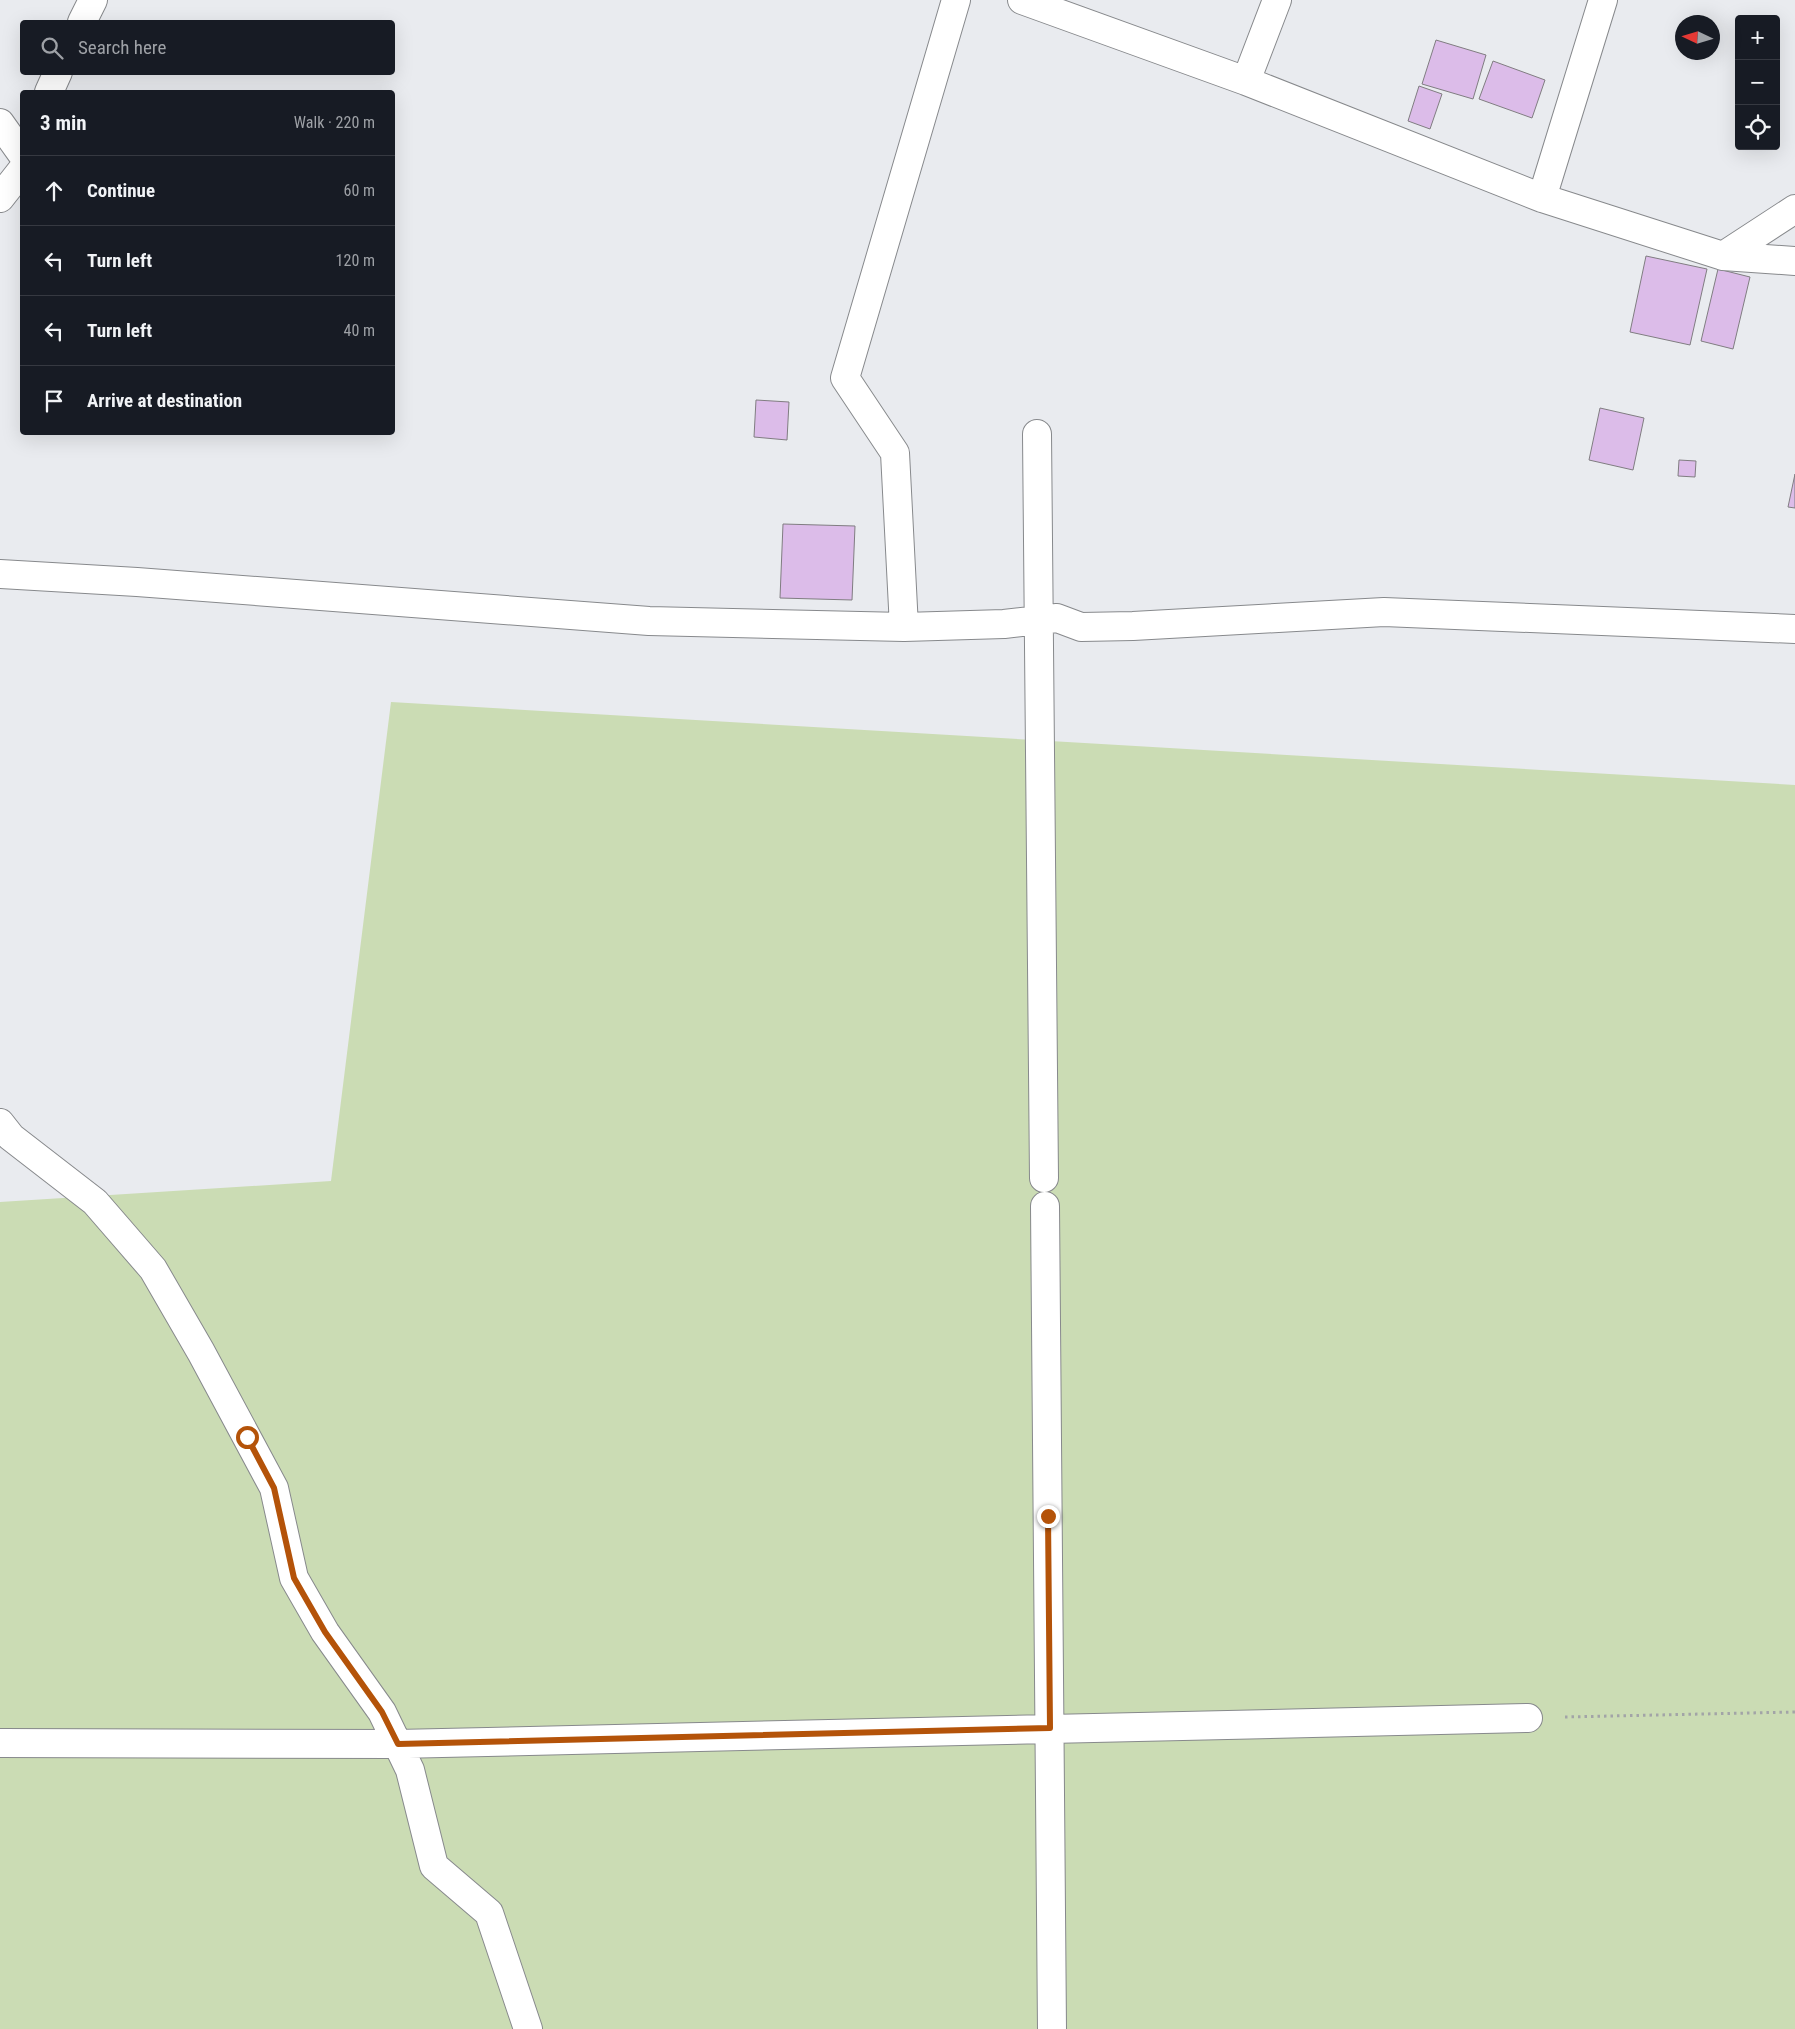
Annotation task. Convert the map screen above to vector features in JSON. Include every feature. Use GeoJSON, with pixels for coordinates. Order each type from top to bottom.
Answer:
{"type":"FeatureCollection","features":[{"type":"Feature","properties":{"kind":"street"},"geometry":{"type":"LineString","coordinates":[[83,20],[93,0]]}},
{"type":"Feature","properties":{"kind":"street"},"geometry":{"type":"LineString","coordinates":[[904,627],[895,454],[845,378],[956,0]]}},
{"type":"Feature","properties":{"kind":"street"},"geometry":{"type":"LineString","coordinates":[[1022,0],[1246,81],[1542,198],[1723,256],[1795,261]]}},
{"type":"Feature","properties":{"kind":"street"},"geometry":{"type":"LineString","coordinates":[[1246,81],[1277,0]]}},
{"type":"Feature","properties":{"kind":"street"},"geometry":{"type":"LineString","coordinates":[[1542,198],[1603,0]]}},
{"type":"Feature","properties":{"kind":"street"},"geometry":{"type":"LineString","coordinates":[[50,90],[57,75]]}},
{"type":"Feature","properties":{"kind":"street"},"geometry":{"type":"LineString","coordinates":[[0,123],[20,151]]}},
{"type":"Feature","properties":{"kind":"street"},"geometry":{"type":"LineString","coordinates":[[0,198],[20,173]]}},
{"type":"Feature","properties":{"kind":"street"},"geometry":{"type":"LineString","coordinates":[[1723,256],[1795,209]]}},
{"type":"Feature","properties":{"kind":"street"},"geometry":{"type":"LineString","coordinates":[[1037,434],[1044,1178]]}},
{"type":"Feature","properties":{"kind":"street"},"geometry":{"type":"LineString","coordinates":[[0,574],[147,582],[650,621],[904,627],[1004,624],[1057,618],[1080,627],[1133,626],[1384,612],[1795,629]]}},
{"type":"Feature","properties":{"kind":"street"},"geometry":{"type":"LineString","coordinates":[[0,1123],[11,1137],[95,1202],[152,1269],[201,1352],[274,1488],[294,1578],[325,1632],[382,1712],[410,1770],[434,1866],[489,1913],[528,2029]]}},
{"type":"Feature","properties":{"kind":"street"},"geometry":{"type":"LineString","coordinates":[[1045,1206],[1052,2029]]}},
{"type":"Feature","properties":{"kind":"street"},"geometry":{"type":"LineString","coordinates":[[0,1743],[398,1744],[1528,1718]]}},
{"type":"Feature","properties":{"kind":"path"},"geometry":{"type":"LineString","coordinates":[[1565,1717],[1795,1712]]}},
{"type":"Feature","properties":{"kind":"green space"},"geometry":{"type":"Polygon","coordinates":[[[391,702],[1795,785],[1795,2029],[0,2029],[0,1202],[331,1181],[391,702]]]}},
{"type":"Feature","properties":{"kind":"building"},"geometry":{"type":"Polygon","coordinates":[[[1436,40],[1486,55],[1473,99],[1422,84],[1436,40]]]}},
{"type":"Feature","properties":{"kind":"building"},"geometry":{"type":"Polygon","coordinates":[[[1493,61],[1545,80],[1532,118],[1479,99],[1493,61]]]}},
{"type":"Feature","properties":{"kind":"building"},"geometry":{"type":"Polygon","coordinates":[[[1419,86],[1442,94],[1430,129],[1408,121],[1419,86]]]}},
{"type":"Feature","properties":{"kind":"building"},"geometry":{"type":"Polygon","coordinates":[[[1646,256],[1707,269],[1690,345],[1630,332],[1646,256]]]}},
{"type":"Feature","properties":{"kind":"building"},"geometry":{"type":"Polygon","coordinates":[[[1718,269],[1750,277],[1733,349],[1701,341],[1718,269]]]}},
{"type":"Feature","properties":{"kind":"building"},"geometry":{"type":"Polygon","coordinates":[[[756,400],[789,402],[787,440],[754,437],[756,400]]]}},
{"type":"Feature","properties":{"kind":"building"},"geometry":{"type":"Polygon","coordinates":[[[1600,408],[1644,418],[1633,470],[1589,460],[1600,408]]]}},
{"type":"Feature","properties":{"kind":"building"},"geometry":{"type":"Polygon","coordinates":[[[1679,460],[1696,461],[1695,477],[1678,476],[1679,460]]]}},
{"type":"Feature","properties":{"kind":"building"},"geometry":{"type":"Polygon","coordinates":[[[1795,474],[1795,508],[1788,507],[1795,474]]]}},
{"type":"Feature","properties":{"kind":"building"},"geometry":{"type":"Polygon","coordinates":[[[783,524],[855,526],[852,600],[780,598],[783,524]]]}},
{"type":"Feature","properties":{"kind":"route"},"geometry":{"type":"LineString","coordinates":[[247,1437],[274,1488],[294,1578],[325,1632],[382,1712],[398,1744],[1050,1728],[1048,1516]]}}]}
